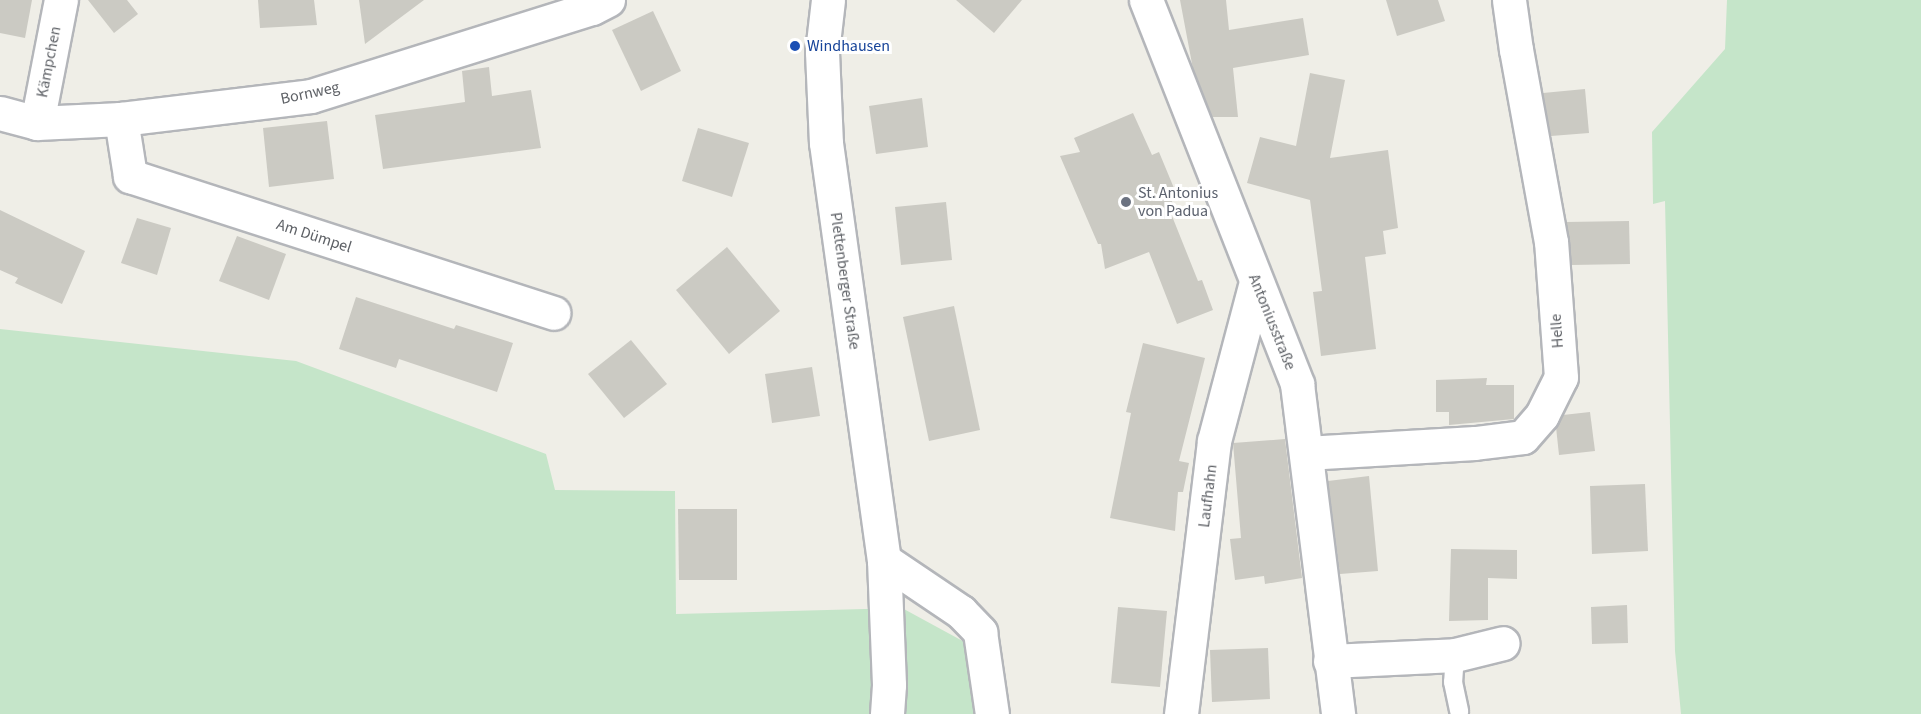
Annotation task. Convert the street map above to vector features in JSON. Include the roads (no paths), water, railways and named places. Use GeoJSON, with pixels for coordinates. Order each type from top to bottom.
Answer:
{"type":"FeatureCollection","features":[{"type":"Feature","properties":{"kind":"street","name":"Kämpchen"},"geometry":{"type":"LineString","coordinates":[[37,123],[61,0]]}},
{"type":"Feature","properties":{"kind":"street","name":"Bornweg"},"geometry":{"type":"LineString","coordinates":[[0,113],[37,123],[121,120],[311,96],[592,9],[608,0]]}},
{"type":"Feature","properties":{"kind":"street","name":"Plettenberger Straße"},"geometry":{"type":"LineString","coordinates":[[828,0],[822,52],[826,143],[884,560],[889,686],[887,714]]}},
{"type":"Feature","properties":{"kind":"street","name":"Antoniusstraße"},"geometry":{"type":"LineString","coordinates":[[1146,0],[1297,384],[1338,714]]}},
{"type":"Feature","properties":{"kind":"street","name":"Helle"},"geometry":{"type":"LineString","coordinates":[[1306,453],[1523,437],[1542,415],[1561,377],[1551,242],[1509,0]]}},
{"type":"Feature","properties":{"kind":"street","name":"Am Dümpel"},"geometry":{"type":"LineString","coordinates":[[121,120],[129,176],[553,313]]}},
{"type":"Feature","properties":{"kind":"street","name":"Laufhahn"},"geometry":{"type":"LineString","coordinates":[[1181,714],[1214,441],[1256,282]]}},
{"type":"Feature","properties":{"kind":"street"},"geometry":{"type":"LineString","coordinates":[[884,560],[961,612],[980,632],[992,714]]}},
{"type":"Feature","properties":{"kind":"street"},"geometry":{"type":"LineString","coordinates":[[1330,661],[1455,655],[1503,643]]}},
{"type":"Feature","properties":{"kind":"lane"},"geometry":{"type":"LineString","coordinates":[[1455,655],[1453,682],[1459,711]]}},
{"type":"Feature","properties":{"kind":"place","name":"Windhausen"},"geometry":{"type":"Point","coordinates":[795,46]}},
{"type":"Feature","properties":{"kind":"place","name":"St. Antonius von Padua"},"geometry":{"type":"Point","coordinates":[1126,202]}}]}
